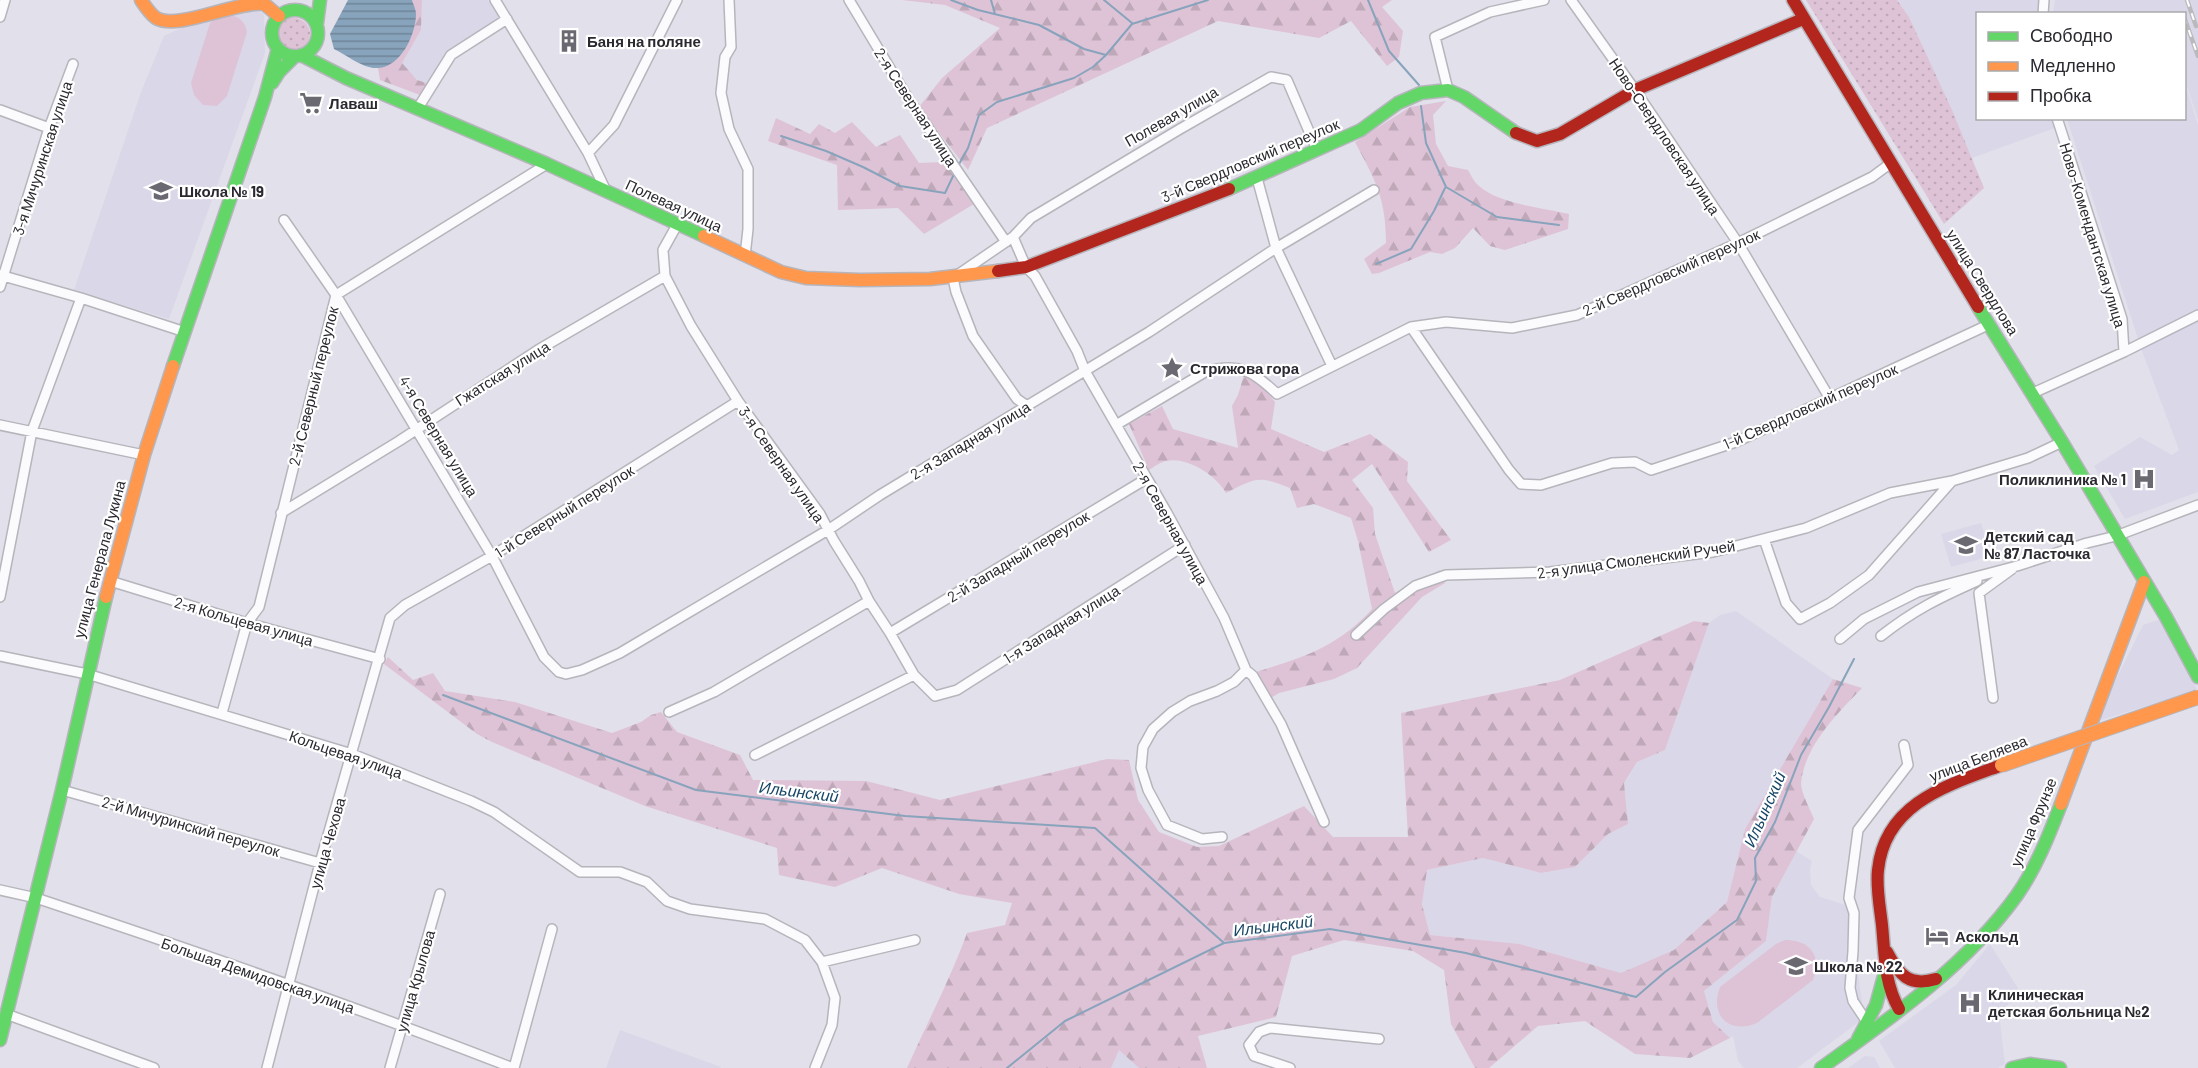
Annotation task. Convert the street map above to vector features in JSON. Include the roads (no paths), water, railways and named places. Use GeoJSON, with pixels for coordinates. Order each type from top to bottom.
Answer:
{"type":"FeatureCollection","features":[{"type":"Feature","properties":{"kind":"main road"},"geometry":{"type":"LineString","coordinates":[[141,0],[154,17],[166,22],[239,0],[262,2],[282,14]]}},
{"type":"Feature","properties":{"kind":"main road"},"geometry":{"type":"LineString","coordinates":[[297,0],[273,26],[273,38],[278,48],[285,53],[298,55],[309,51],[315,44],[318,34],[320,0]]}},
{"type":"Feature","properties":{"kind":"main road","name":"улица Свердлова"},"geometry":{"type":"LineString","coordinates":[[1793,0],[2062,442],[2171,626],[2198,677]]}},
{"type":"Feature","properties":{"kind":"main road"},"geometry":{"type":"LineString","coordinates":[[282,14],[292,10],[307,12],[317,23]]}},
{"type":"Feature","properties":{"kind":"main road"},"geometry":{"type":"LineString","coordinates":[[1448,90],[1464,97],[1518,134],[1537,141],[1560,134],[1635,90],[1803,19]]}},
{"type":"Feature","properties":{"kind":"main road"},"geometry":{"type":"LineString","coordinates":[[315,44],[328,69]]}},
{"type":"Feature","properties":{"kind":"main road","name":"улица Генерала Лукина"},"geometry":{"type":"LineString","coordinates":[[0,1040],[62,790],[87,674],[144,455],[265,97],[278,48]]}},
{"type":"Feature","properties":{"kind":"main road","name":"Полевая улица"},"geometry":{"type":"LineString","coordinates":[[298,55],[356,83],[678,223],[782,272],[806,278],[860,280],[953,278],[1026,267]]}},
{"type":"Feature","properties":{"kind":"main road","name":"улица Генерала Лукина"},"geometry":{"type":"LineString","coordinates":[[265,97],[276,77],[298,55]]}},
{"type":"Feature","properties":{"kind":"main road","name":"3-й Свердловский переулок"},"geometry":{"type":"LineString","coordinates":[[1026,267],[1257,178],[1361,130],[1398,103],[1420,93],[1448,90]]}},
{"type":"Feature","properties":{"kind":"main road","name":"улица Фрунзе"},"geometry":{"type":"LineString","coordinates":[[1821,1068],[1941,977],[1983,937],[2018,894],[2047,840],[2144,582]]}},
{"type":"Feature","properties":{"kind":"main road","name":"улица Беляева"},"geometry":{"type":"LineString","coordinates":[[1885,967],[1878,868],[1891,831],[1905,812],[1923,797],[2002,765],[2198,697]]}},
{"type":"Feature","properties":{"kind":"main road"},"geometry":{"type":"LineString","coordinates":[[1884,944],[1897,970],[1909,980],[1921,983],[1941,977]]}},
{"type":"Feature","properties":{"kind":"main road"},"geometry":{"type":"LineString","coordinates":[[1856,1043],[1882,989],[1885,967]]}},
{"type":"Feature","properties":{"kind":"main road"},"geometry":{"type":"LineString","coordinates":[[1885,967],[1892,999],[1899,1009]]}},
{"type":"Feature","properties":{"kind":"main road"},"geometry":{"type":"LineString","coordinates":[[2012,1068],[2030,1064],[2060,1068]]}},
{"type":"Feature","properties":{"kind":"street"},"geometry":{"type":"LineString","coordinates":[[0,17],[5,0]]}},
{"type":"Feature","properties":{"kind":"street"},"geometry":{"type":"LineString","coordinates":[[495,0],[588,153],[606,192]]}},
{"type":"Feature","properties":{"kind":"street"},"geometry":{"type":"LineString","coordinates":[[588,153],[614,125],[677,0]]}},
{"type":"Feature","properties":{"kind":"street"},"geometry":{"type":"LineString","coordinates":[[729,0],[731,47],[725,57],[721,93],[729,129],[748,169],[748,229],[745,256]]}},
{"type":"Feature","properties":{"kind":"street","name":"2-я Северная улица"},"geometry":{"type":"LineString","coordinates":[[849,0],[909,100],[1026,267],[1035,276],[1077,351],[1085,371],[1224,618],[1246,670],[1253,676],[1281,724],[1324,822]]}},
{"type":"Feature","properties":{"kind":"street"},"geometry":{"type":"LineString","coordinates":[[1448,90],[1435,37],[1490,12],[1544,0]]}},
{"type":"Feature","properties":{"kind":"street","name":"Ново-Свердловская улица"},"geometry":{"type":"LineString","coordinates":[[1571,0],[1738,243],[1829,397]]}},
{"type":"Feature","properties":{"kind":"street"},"geometry":{"type":"LineString","coordinates":[[418,108],[451,55],[507,19]]}},
{"type":"Feature","properties":{"kind":"street","name":"3-я Мичуринская улица"},"geometry":{"type":"LineString","coordinates":[[0,287],[49,128],[73,64]]}},
{"type":"Feature","properties":{"kind":"street","name":"Полевая улица"},"geometry":{"type":"LineString","coordinates":[[1009,240],[1031,218],[1271,77],[1287,80],[1317,150]]}},
{"type":"Feature","properties":{"kind":"street"},"geometry":{"type":"LineString","coordinates":[[0,110],[49,128]]}},
{"type":"Feature","properties":{"kind":"street","name":"Ново-Комендантская улица"},"geometry":{"type":"LineString","coordinates":[[2058,120],[2122,320],[2124,352]]}},
{"type":"Feature","properties":{"kind":"street","name":"2-й Свердловский переулок"},"geometry":{"type":"LineString","coordinates":[[1116,425],[1205,372],[1218,368],[1235,367],[1258,376],[1277,394],[1411,327],[1446,322],[1512,328],[1577,315],[1738,243],[1872,177],[1891,163]]}},
{"type":"Feature","properties":{"kind":"street","name":"2-й Северный переулок"},"geometry":{"type":"LineString","coordinates":[[222,713],[247,623],[259,608],[336,295],[546,164]]}},
{"type":"Feature","properties":{"kind":"street"},"geometry":{"type":"LineString","coordinates":[[1257,178],[1276,248],[1332,366]]}},
{"type":"Feature","properties":{"kind":"street","name":"2-я Западная улица"},"geometry":{"type":"LineString","coordinates":[[559,672],[566,674],[582,670],[620,653],[828,530],[880,495],[1085,371],[1276,248],[1374,190]]}},
{"type":"Feature","properties":{"kind":"street","name":"4-я Северная улица"},"geometry":{"type":"LineString","coordinates":[[284,220],[336,295],[492,556],[544,657],[559,672]]}},
{"type":"Feature","properties":{"kind":"street","name":"3-я Северная улица"},"geometry":{"type":"LineString","coordinates":[[678,223],[663,250],[665,276],[691,326],[738,401],[820,514],[914,675],[935,696]]}},
{"type":"Feature","properties":{"kind":"street"},"geometry":{"type":"LineString","coordinates":[[1009,240],[953,278],[973,336],[1017,399],[1028,406]]}},
{"type":"Feature","properties":{"kind":"street"},"geometry":{"type":"LineString","coordinates":[[2,276],[81,298],[185,332]]}},
{"type":"Feature","properties":{"kind":"street","name":"Гжатская улица"},"geometry":{"type":"LineString","coordinates":[[281,513],[538,350],[665,276]]}},
{"type":"Feature","properties":{"kind":"street"},"geometry":{"type":"LineString","coordinates":[[0,597],[32,431],[81,298]]}},
{"type":"Feature","properties":{"kind":"street"},"geometry":{"type":"LineString","coordinates":[[2031,394],[2124,352],[2198,315]]}},
{"type":"Feature","properties":{"kind":"street","name":"1-й Свердловский переулок"},"geometry":{"type":"LineString","coordinates":[[1411,327],[1509,470],[1521,484],[1540,485],[1612,463],[1635,462],[1651,470],[1736,442],[1990,324]]}},
{"type":"Feature","properties":{"kind":"street","name":"1-й Северный переулок"},"geometry":{"type":"LineString","coordinates":[[390,618],[405,605],[492,556],[738,401]]}},
{"type":"Feature","properties":{"kind":"street"},"geometry":{"type":"LineString","coordinates":[[0,425],[144,455]]}},
{"type":"Feature","properties":{"kind":"street","name":"2-я улица Смоленский Ручей"},"geometry":{"type":"LineString","coordinates":[[1356,635],[1384,609],[1415,586],[1446,575],[1550,572],[1713,552],[1806,528],[1890,493],[1952,481],[2028,458],[2062,442]]}},
{"type":"Feature","properties":{"kind":"street","name":"2-й Западный переулок"},"geometry":{"type":"LineString","coordinates":[[890,633],[1146,479]]}},
{"type":"Feature","properties":{"kind":"street"},"geometry":{"type":"LineString","coordinates":[[1764,539],[1786,603],[1800,619],[1830,603],[1869,575],[1952,481]]}},
{"type":"Feature","properties":{"kind":"street"},"geometry":{"type":"LineString","coordinates":[[1840,639],[1864,619],[1918,592],[2017,566],[2116,536],[2198,506]]}},
{"type":"Feature","properties":{"kind":"street","name":"1-я Западная улица"},"geometry":{"type":"LineString","coordinates":[[935,696],[957,690],[1185,546]]}},
{"type":"Feature","properties":{"kind":"street"},"geometry":{"type":"LineString","coordinates":[[1993,698],[1979,593],[2017,566]]}},
{"type":"Feature","properties":{"kind":"street"},"geometry":{"type":"LineString","coordinates":[[1881,636],[1906,616],[1927,604],[2002,569]]}},
{"type":"Feature","properties":{"kind":"street","name":"2-я Кольцевая улица"},"geometry":{"type":"LineString","coordinates":[[110,581],[247,623],[380,659]]}},
{"type":"Feature","properties":{"kind":"street"},"geometry":{"type":"LineString","coordinates":[[669,712],[714,692],[869,601]]}},
{"type":"Feature","properties":{"kind":"street","name":"улица Чехова"},"geometry":{"type":"LineString","coordinates":[[267,1068],[320,862],[390,618]]}},
{"type":"Feature","properties":{"kind":"street","name":"Кольцевая улица"},"geometry":{"type":"LineString","coordinates":[[0,656],[87,674],[352,754],[494,812],[580,872],[620,872],[648,882],[667,902],[690,909],[765,919],[805,940],[822,962]]}},
{"type":"Feature","properties":{"kind":"street"},"geometry":{"type":"LineString","coordinates":[[1222,837],[1202,839],[1167,825],[1148,790],[1141,768],[1143,747],[1153,729],[1172,712],[1190,701],[1234,682],[1246,670]]}},
{"type":"Feature","properties":{"kind":"street"},"geometry":{"type":"LineString","coordinates":[[755,755],[914,675]]}},
{"type":"Feature","properties":{"kind":"street"},"geometry":{"type":"LineString","coordinates":[[1867,1022],[1853,1001],[1850,988],[1854,913],[1849,898],[1853,864],[1858,830],[1908,765],[1905,745]]}},
{"type":"Feature","properties":{"kind":"street","name":"2-й Мичуринский переулок"},"geometry":{"type":"LineString","coordinates":[[62,790],[320,862]]}},
{"type":"Feature","properties":{"kind":"street","name":"Большая Демидовская улица"},"geometry":{"type":"LineString","coordinates":[[0,890],[36,898],[288,985],[514,1068]]}},
{"type":"Feature","properties":{"kind":"street","name":"улица Крылова"},"geometry":{"type":"LineString","coordinates":[[390,1068],[440,894]]}},
{"type":"Feature","properties":{"kind":"street"},"geometry":{"type":"LineString","coordinates":[[514,1068],[552,929]]}},
{"type":"Feature","properties":{"kind":"street"},"geometry":{"type":"LineString","coordinates":[[815,1068],[832,1024],[835,998],[822,962],[915,940]]}},
{"type":"Feature","properties":{"kind":"street"},"geometry":{"type":"LineString","coordinates":[[6,1014],[154,1068]]}},
{"type":"Feature","properties":{"kind":"street"},"geometry":{"type":"LineString","coordinates":[[1290,1068],[1254,1056],[1249,1045],[1259,1032],[1270,1028],[1379,1039]]}},
{"type":"Feature","properties":{"kind":"water"},"geometry":{"type":"Polygon","coordinates":[[[348,0],[412,0],[416,14],[413,31],[406,48],[394,62],[372,68],[334,49],[330,34],[348,0]]]}},
{"type":"Feature","properties":{"kind":"waterway"},"geometry":{"type":"LineString","coordinates":[[951,0],[978,10],[1039,25],[1084,49],[1106,55],[1132,24],[1208,0]]}},
{"type":"Feature","properties":{"kind":"waterway"},"geometry":{"type":"LineString","coordinates":[[991,0],[995,14]]}},
{"type":"Feature","properties":{"kind":"waterway"},"geometry":{"type":"LineString","coordinates":[[1104,0],[1132,23]]}},
{"type":"Feature","properties":{"kind":"waterway"},"geometry":{"type":"LineString","coordinates":[[1368,0],[1389,51],[1419,85]]}},
{"type":"Feature","properties":{"kind":"waterway"},"geometry":{"type":"LineString","coordinates":[[958,166],[968,148],[979,115],[997,102],[1074,78],[1093,67],[1106,55]]}},
{"type":"Feature","properties":{"kind":"waterway"},"geometry":{"type":"LineString","coordinates":[[1421,106],[1426,143],[1446,187],[1497,217],[1559,225]]}},
{"type":"Feature","properties":{"kind":"waterway"},"geometry":{"type":"LineString","coordinates":[[781,136],[826,151],[900,186],[945,193],[954,174]]}},
{"type":"Feature","properties":{"kind":"waterway"},"geometry":{"type":"LineString","coordinates":[[1376,264],[1411,249],[1445,188]]}},
{"type":"Feature","properties":{"kind":"waterway","name":"Ильинский"},"geometry":{"type":"LineString","coordinates":[[443,695],[696,790],[905,816],[1095,828],[1224,943],[1330,929],[1466,953],[1636,997],[1665,972],[1737,920],[1756,881],[1755,858],[1775,822],[1801,755],[1854,659]]}},
{"type":"Feature","properties":{"kind":"waterway"},"geometry":{"type":"LineString","coordinates":[[1007,1068],[1065,1021],[1224,943]]}},
{"type":"Feature","properties":{"kind":"railway"},"geometry":{"type":"LineString","coordinates":[[2187,0],[2196,26]]}},
{"type":"Feature","properties":{"kind":"railway"},"geometry":{"type":"LineString","coordinates":[[2186,23],[2198,56]]}},
{"type":"Feature","properties":{"kind":"place","name":"Баня на поляне"},"geometry":{"type":"Point","coordinates":[569,41]}},
{"type":"Feature","properties":{"kind":"place","name":"Лаваш"},"geometry":{"type":"Point","coordinates":[311,103]}},
{"type":"Feature","properties":{"kind":"place","name":"Школа № 19"},"geometry":{"type":"Point","coordinates":[161,191]}},
{"type":"Feature","properties":{"kind":"place","name":"Стрижова гора"},"geometry":{"type":"Point","coordinates":[1172,368]}},
{"type":"Feature","properties":{"kind":"place","name":"Поликлиника № 1"},"geometry":{"type":"Point","coordinates":[2144,479]}},
{"type":"Feature","properties":{"kind":"place","name":"Детский сад № 87 Ласточка"},"geometry":{"type":"Point","coordinates":[1966,545]}},
{"type":"Feature","properties":{"kind":"place","name":"Аскольд"},"geometry":{"type":"Point","coordinates":[1937,936]}},
{"type":"Feature","properties":{"kind":"place","name":"Школа № 22"},"geometry":{"type":"Point","coordinates":[1796,966]}},
{"type":"Feature","properties":{"kind":"place","name":"Клиническая детская больница №2"},"geometry":{"type":"Point","coordinates":[1970,1003]}}]}
